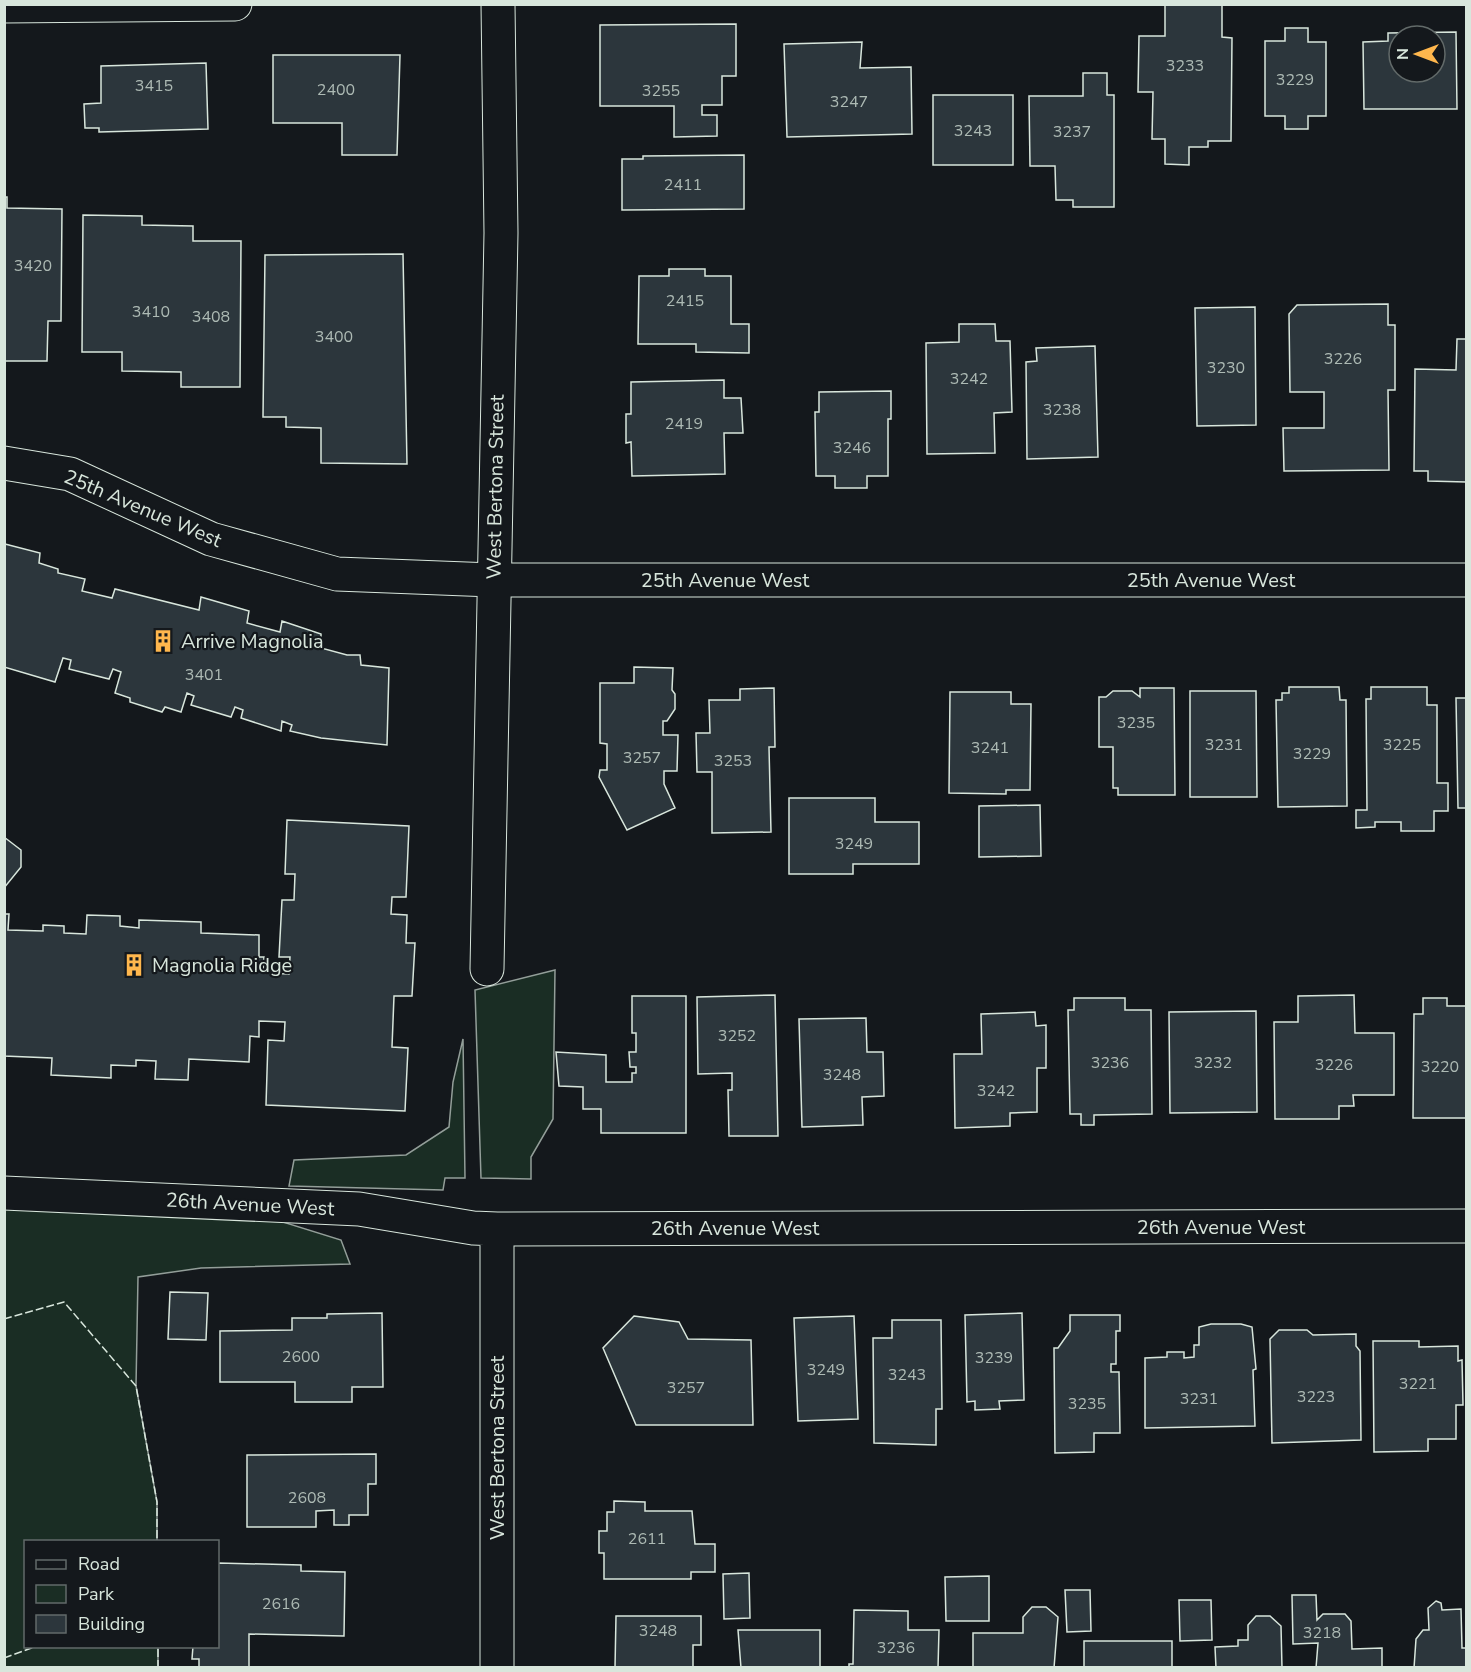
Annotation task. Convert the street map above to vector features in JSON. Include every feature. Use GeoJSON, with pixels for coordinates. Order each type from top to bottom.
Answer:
{"type":"FeatureCollection","features":[{"type":"Feature","properties":{"kind":"street"},"geometry":{"type":"LineString","coordinates":[[4,6],[235,4]]}},
{"type":"Feature","properties":{"kind":"street","name":"West Bertona Street"},"geometry":{"type":"LineString","coordinates":[[487,969],[492,580],[501,232],[498,4]]}},
{"type":"Feature","properties":{"kind":"street","name":"25th Avenue West"},"geometry":{"type":"LineString","coordinates":[[4,463],[70,474],[211,539],[337,574],[492,580],[1467,580]]}},
{"type":"Feature","properties":{"kind":"street","name":"26th Avenue West"},"geometry":{"type":"LineString","coordinates":[[4,1193],[359,1209],[497,1229],[1467,1226]]}},
{"type":"Feature","properties":{"kind":"street","name":"West Bertona Street"},"geometry":{"type":"LineString","coordinates":[[497,1229],[497,1668]]}},
{"type":"Feature","properties":{"kind":"green space"},"geometry":{"type":"Polygon","coordinates":[[[555,970],[553,1119],[531,1157],[531,1179],[481,1178],[475,990],[555,970]]]}},
{"type":"Feature","properties":{"kind":"green space"},"geometry":{"type":"Polygon","coordinates":[[[463,1039],[465,1178],[445,1178],[443,1190],[289,1186],[294,1160],[406,1155],[449,1127],[453,1082],[463,1039]]]}},
{"type":"Feature","properties":{"kind":"green space"},"geometry":{"type":"Polygon","coordinates":[[[5,1190],[235,1207],[341,1240],[350,1264],[201,1268],[138,1277],[136,1386],[157,1502],[157,1540],[24,1540],[24,1648],[158,1648],[158,1667],[5,1668],[5,1190]]]}},
{"type":"Feature","properties":{"kind":"building"},"geometry":{"type":"Polygon","coordinates":[[[1165,4],[1222,4],[1222,37],[1232,38],[1231,141],[1208,141],[1208,147],[1189,147],[1189,165],[1165,164],[1165,139],[1152,139],[1153,92],[1138,92],[1139,36],[1165,36],[1165,4]]]}},
{"type":"Feature","properties":{"kind":"building"},"geometry":{"type":"Polygon","coordinates":[[[736,24],[736,76],[722,76],[722,105],[702,105],[702,115],[717,115],[717,136],[674,137],[674,106],[600,106],[600,25],[736,24]]]}},
{"type":"Feature","properties":{"kind":"building"},"geometry":{"type":"Polygon","coordinates":[[[1285,28],[1308,28],[1308,42],[1326,42],[1326,116],[1308,116],[1308,129],[1285,129],[1285,116],[1265,116],[1265,41],[1285,41],[1285,28]]]}},
{"type":"Feature","properties":{"kind":"building"},"geometry":{"type":"Polygon","coordinates":[[[1447,32],[1456,32],[1457,109],[1364,109],[1363,42],[1387,41],[1387,84],[1447,84],[1447,32]]]}},
{"type":"Feature","properties":{"kind":"building"},"geometry":{"type":"Polygon","coordinates":[[[862,42],[860,68],[911,67],[912,134],[787,137],[784,44],[862,42]]]}},
{"type":"Feature","properties":{"kind":"building"},"geometry":{"type":"Polygon","coordinates":[[[273,55],[400,55],[397,155],[342,155],[342,123],[273,123],[273,55]]]}},
{"type":"Feature","properties":{"kind":"building"},"geometry":{"type":"Polygon","coordinates":[[[206,63],[208,129],[99,132],[99,128],[85,128],[84,104],[101,103],[101,66],[206,63]]]}},
{"type":"Feature","properties":{"kind":"building"},"geometry":{"type":"Polygon","coordinates":[[[1083,73],[1107,73],[1107,95],[1114,95],[1114,207],[1073,207],[1073,200],[1056,200],[1055,166],[1030,166],[1029,96],[1083,96],[1083,73]]]}},
{"type":"Feature","properties":{"kind":"building"},"geometry":{"type":"Polygon","coordinates":[[[933,95],[1013,95],[1013,165],[933,165],[933,95]]]}},
{"type":"Feature","properties":{"kind":"building"},"geometry":{"type":"Polygon","coordinates":[[[744,155],[744,209],[622,210],[622,159],[643,159],[643,156],[744,155]]]}},
{"type":"Feature","properties":{"kind":"building"},"geometry":{"type":"Polygon","coordinates":[[[4,197],[7,197],[7,208],[62,209],[61,321],[48,321],[47,361],[4,361],[4,197]]]}},
{"type":"Feature","properties":{"kind":"building"},"geometry":{"type":"Polygon","coordinates":[[[83,215],[142,216],[142,225],[193,226],[193,241],[241,241],[240,387],[181,387],[181,372],[122,371],[122,352],[82,352],[83,215]]]}},
{"type":"Feature","properties":{"kind":"building"},"geometry":{"type":"Polygon","coordinates":[[[403,254],[407,464],[321,463],[321,428],[286,427],[286,417],[263,417],[265,255],[403,254]]]}},
{"type":"Feature","properties":{"kind":"building"},"geometry":{"type":"Polygon","coordinates":[[[669,269],[705,269],[705,276],[731,276],[731,324],[749,324],[749,353],[696,352],[696,344],[638,344],[639,276],[669,276],[669,269]]]}},
{"type":"Feature","properties":{"kind":"building"},"geometry":{"type":"Polygon","coordinates":[[[1388,304],[1388,325],[1395,325],[1395,390],[1388,390],[1389,470],[1284,471],[1283,428],[1324,428],[1324,392],[1290,392],[1289,314],[1297,305],[1388,304]]]}},
{"type":"Feature","properties":{"kind":"building"},"geometry":{"type":"Polygon","coordinates":[[[1255,307],[1256,425],[1197,426],[1195,308],[1255,307]]]}},
{"type":"Feature","properties":{"kind":"building"},"geometry":{"type":"Polygon","coordinates":[[[959,324],[995,324],[996,341],[1010,341],[1012,412],[994,413],[995,453],[927,454],[926,343],[959,342],[959,324]]]}},
{"type":"Feature","properties":{"kind":"building"},"geometry":{"type":"Polygon","coordinates":[[[1457,339],[1466,339],[1466,482],[1428,481],[1428,471],[1414,471],[1415,369],[1456,370],[1457,339]]]}},
{"type":"Feature","properties":{"kind":"building"},"geometry":{"type":"Polygon","coordinates":[[[1095,346],[1098,457],[1027,459],[1026,362],[1037,361],[1036,348],[1095,346]]]}},
{"type":"Feature","properties":{"kind":"building"},"geometry":{"type":"Polygon","coordinates":[[[724,380],[724,398],[741,398],[743,433],[724,433],[725,474],[632,476],[631,442],[626,443],[626,414],[631,414],[631,382],[724,380]]]}},
{"type":"Feature","properties":{"kind":"building"},"geometry":{"type":"Polygon","coordinates":[[[891,391],[891,419],[888,419],[888,476],[867,476],[867,488],[835,488],[835,476],[816,476],[815,412],[819,412],[819,392],[891,391]]]}},
{"type":"Feature","properties":{"kind":"building","name":"Arrive Magnolia"},"geometry":{"type":"Polygon","coordinates":[[[5,544],[40,553],[39,563],[58,569],[58,573],[85,579],[82,591],[112,598],[115,589],[199,610],[201,597],[249,611],[247,623],[280,632],[282,621],[321,634],[321,648],[347,655],[360,655],[361,665],[389,668],[387,745],[321,738],[290,731],[292,725],[282,721],[281,731],[241,718],[243,710],[235,707],[231,717],[191,705],[194,696],[187,693],[181,712],[165,707],[162,712],[130,702],[130,698],[115,693],[121,672],[113,669],[109,679],[69,669],[71,660],[63,658],[55,682],[4,667],[5,544]]]}},
{"type":"Feature","properties":{"kind":"building"},"geometry":{"type":"Polygon","coordinates":[[[634,667],[673,668],[672,690],[675,694],[675,709],[667,721],[663,721],[663,735],[678,735],[677,771],[664,771],[664,784],[675,808],[627,830],[599,777],[600,770],[607,770],[607,744],[600,743],[600,683],[634,683],[634,667]]]}},
{"type":"Feature","properties":{"kind":"building"},"geometry":{"type":"Polygon","coordinates":[[[1289,687],[1339,687],[1340,700],[1346,700],[1347,806],[1278,807],[1276,700],[1282,700],[1282,693],[1289,693],[1289,687]]]}},
{"type":"Feature","properties":{"kind":"building"},"geometry":{"type":"Polygon","coordinates":[[[1371,687],[1427,687],[1427,705],[1437,705],[1437,783],[1448,783],[1448,811],[1434,811],[1434,831],[1401,831],[1401,822],[1375,822],[1375,827],[1356,828],[1356,810],[1367,810],[1366,699],[1371,699],[1371,687]]]}},
{"type":"Feature","properties":{"kind":"building"},"geometry":{"type":"Polygon","coordinates":[[[774,688],[775,747],[769,747],[771,832],[712,833],[712,772],[697,772],[696,733],[710,733],[709,700],[740,700],[740,689],[774,688]]]}},
{"type":"Feature","properties":{"kind":"building"},"geometry":{"type":"Polygon","coordinates":[[[1140,688],[1174,688],[1175,795],[1118,795],[1118,788],[1113,788],[1113,747],[1099,747],[1099,697],[1106,697],[1113,691],[1132,691],[1140,697],[1140,688]]]}},
{"type":"Feature","properties":{"kind":"building"},"geometry":{"type":"Polygon","coordinates":[[[1190,691],[1256,691],[1257,797],[1190,797],[1190,691]]]}},
{"type":"Feature","properties":{"kind":"building"},"geometry":{"type":"Polygon","coordinates":[[[950,692],[1011,692],[1011,704],[1031,704],[1030,790],[1006,790],[1006,794],[949,793],[950,692]]]}},
{"type":"Feature","properties":{"kind":"building"},"geometry":{"type":"Polygon","coordinates":[[[1456,698],[1466,698],[1466,808],[1458,808],[1456,698]]]}},
{"type":"Feature","properties":{"kind":"building"},"geometry":{"type":"Polygon","coordinates":[[[789,798],[875,798],[875,822],[919,822],[919,864],[853,864],[853,874],[789,874],[789,798]]]}},
{"type":"Feature","properties":{"kind":"building"},"geometry":{"type":"Polygon","coordinates":[[[1040,805],[1041,856],[979,857],[979,806],[1040,805]]]}},
{"type":"Feature","properties":{"kind":"building","name":"Magnolia Ridge"},"geometry":{"type":"Polygon","coordinates":[[[287,820],[409,826],[406,897],[392,897],[391,914],[407,915],[406,943],[415,943],[412,996],[394,996],[392,1047],[408,1048],[405,1111],[266,1105],[268,1040],[284,1041],[285,1022],[259,1021],[259,1037],[250,1036],[249,1062],[189,1059],[188,1080],[155,1079],[156,1061],[136,1060],[136,1066],[111,1065],[111,1078],[51,1075],[52,1058],[4,1056],[4,914],[9,914],[8,930],[43,931],[43,925],[64,926],[64,933],[86,934],[87,915],[120,916],[120,926],[139,928],[139,920],[201,922],[201,933],[259,935],[259,957],[264,957],[263,973],[289,974],[290,957],[279,957],[282,900],[294,900],[295,874],[285,874],[287,820]]]}},
{"type":"Feature","properties":{"kind":"building"},"geometry":{"type":"Polygon","coordinates":[[[4,837],[21,850],[21,867],[4,888],[4,837]]]}},
{"type":"Feature","properties":{"kind":"building"},"geometry":{"type":"Polygon","coordinates":[[[775,995],[778,1136],[729,1136],[728,1090],[732,1090],[732,1073],[698,1074],[697,997],[775,995]]]}},
{"type":"Feature","properties":{"kind":"building"},"geometry":{"type":"Polygon","coordinates":[[[1354,995],[1355,1033],[1394,1033],[1394,1095],[1353,1095],[1354,1106],[1339,1106],[1339,1119],[1275,1119],[1274,1022],[1298,1022],[1298,996],[1354,995]]]}},
{"type":"Feature","properties":{"kind":"building"},"geometry":{"type":"Polygon","coordinates":[[[632,996],[686,996],[686,1133],[601,1133],[601,1109],[583,1109],[583,1087],[559,1086],[556,1052],[606,1055],[606,1082],[632,1082],[632,1073],[636,1073],[636,1067],[630,1067],[629,1052],[636,1052],[636,1033],[632,1033],[632,996]]]}},
{"type":"Feature","properties":{"kind":"building"},"geometry":{"type":"Polygon","coordinates":[[[1074,998],[1125,998],[1125,1010],[1151,1010],[1152,1114],[1094,1115],[1094,1125],[1081,1125],[1081,1114],[1070,1114],[1068,1010],[1074,1010],[1074,998]]]}},
{"type":"Feature","properties":{"kind":"building"},"geometry":{"type":"Polygon","coordinates":[[[1423,998],[1447,998],[1447,1006],[1466,1006],[1466,1118],[1413,1118],[1414,1014],[1423,1014],[1423,998]]]}},
{"type":"Feature","properties":{"kind":"building"},"geometry":{"type":"Polygon","coordinates":[[[1256,1011],[1257,1112],[1170,1113],[1169,1012],[1256,1011]]]}},
{"type":"Feature","properties":{"kind":"building"},"geometry":{"type":"Polygon","coordinates":[[[1035,1012],[1036,1026],[1046,1025],[1046,1068],[1037,1068],[1037,1112],[1010,1113],[1010,1126],[955,1128],[954,1054],[982,1054],[981,1014],[1035,1012]]]}},
{"type":"Feature","properties":{"kind":"building"},"geometry":{"type":"Polygon","coordinates":[[[866,1018],[867,1052],[883,1052],[884,1096],[862,1097],[863,1125],[802,1127],[799,1019],[866,1018]]]}},
{"type":"Feature","properties":{"kind":"building"},"geometry":{"type":"Polygon","coordinates":[[[170,1292],[208,1293],[206,1340],[168,1339],[170,1292]]]}},
{"type":"Feature","properties":{"kind":"building"},"geometry":{"type":"Polygon","coordinates":[[[382,1313],[383,1387],[352,1387],[352,1402],[295,1402],[295,1382],[220,1382],[220,1331],[292,1330],[292,1318],[327,1318],[327,1314],[382,1313]]]}},
{"type":"Feature","properties":{"kind":"building"},"geometry":{"type":"Polygon","coordinates":[[[1022,1313],[1024,1400],[999,1401],[1000,1409],[975,1410],[975,1401],[967,1402],[965,1315],[1022,1313]]]}},
{"type":"Feature","properties":{"kind":"building"},"geometry":{"type":"Polygon","coordinates":[[[1070,1315],[1120,1315],[1120,1331],[1116,1331],[1116,1364],[1111,1364],[1111,1372],[1119,1372],[1120,1433],[1094,1433],[1094,1452],[1055,1453],[1054,1348],[1058,1348],[1070,1331],[1070,1315]]]}},
{"type":"Feature","properties":{"kind":"building"},"geometry":{"type":"Polygon","coordinates":[[[634,1316],[679,1322],[688,1339],[751,1340],[753,1425],[636,1425],[603,1348],[634,1316]]]}},
{"type":"Feature","properties":{"kind":"building"},"geometry":{"type":"Polygon","coordinates":[[[854,1316],[858,1419],[798,1421],[794,1318],[854,1316]]]}},
{"type":"Feature","properties":{"kind":"building"},"geometry":{"type":"Polygon","coordinates":[[[892,1320],[941,1320],[942,1409],[936,1409],[936,1445],[874,1443],[873,1338],[892,1338],[892,1320]]]}},
{"type":"Feature","properties":{"kind":"building"},"geometry":{"type":"Polygon","coordinates":[[[1211,1324],[1241,1324],[1252,1327],[1256,1369],[1253,1370],[1255,1426],[1145,1428],[1145,1358],[1167,1357],[1167,1352],[1184,1352],[1184,1358],[1194,1357],[1194,1345],[1199,1345],[1199,1327],[1211,1324]]]}},
{"type":"Feature","properties":{"kind":"building"},"geometry":{"type":"Polygon","coordinates":[[[1279,1330],[1307,1330],[1313,1335],[1356,1334],[1356,1346],[1360,1351],[1361,1440],[1272,1443],[1270,1339],[1279,1330]]]}},
{"type":"Feature","properties":{"kind":"building"},"geometry":{"type":"Polygon","coordinates":[[[1373,1341],[1419,1341],[1419,1347],[1458,1346],[1458,1361],[1462,1360],[1463,1405],[1456,1405],[1456,1439],[1428,1439],[1428,1451],[1374,1452],[1373,1341]]]}},
{"type":"Feature","properties":{"kind":"building"},"geometry":{"type":"Polygon","coordinates":[[[376,1454],[376,1484],[368,1484],[368,1515],[349,1515],[349,1525],[334,1525],[334,1510],[316,1511],[316,1527],[247,1527],[247,1455],[376,1454]]]}},
{"type":"Feature","properties":{"kind":"building"},"geometry":{"type":"Polygon","coordinates":[[[614,1501],[645,1502],[645,1511],[692,1511],[695,1544],[715,1544],[715,1572],[691,1572],[691,1579],[604,1579],[604,1553],[599,1553],[599,1531],[607,1531],[607,1512],[614,1512],[614,1501]]]}},
{"type":"Feature","properties":{"kind":"building"},"geometry":{"type":"Polygon","coordinates":[[[219,1563],[301,1565],[301,1571],[345,1572],[344,1636],[249,1634],[249,1668],[199,1668],[199,1659],[192,1659],[193,1648],[219,1648],[219,1563]]]}},
{"type":"Feature","properties":{"kind":"building"},"geometry":{"type":"Polygon","coordinates":[[[749,1573],[750,1618],[724,1619],[723,1574],[749,1573]]]}},
{"type":"Feature","properties":{"kind":"building"},"geometry":{"type":"Polygon","coordinates":[[[989,1576],[989,1621],[946,1621],[945,1577],[989,1576]]]}},
{"type":"Feature","properties":{"kind":"building"},"geometry":{"type":"Polygon","coordinates":[[[1065,1590],[1090,1590],[1091,1631],[1067,1632],[1065,1590]]]}},
{"type":"Feature","properties":{"kind":"building"},"geometry":{"type":"Polygon","coordinates":[[[1292,1595],[1316,1595],[1317,1620],[1323,1614],[1345,1614],[1351,1621],[1352,1649],[1382,1648],[1382,1668],[1316,1668],[1318,1643],[1293,1644],[1292,1595]]]}},
{"type":"Feature","properties":{"kind":"building"},"geometry":{"type":"Polygon","coordinates":[[[1179,1600],[1211,1600],[1212,1640],[1180,1641],[1179,1600]]]}},
{"type":"Feature","properties":{"kind":"building"},"geometry":{"type":"Polygon","coordinates":[[[1436,1601],[1441,1603],[1442,1610],[1461,1609],[1462,1648],[1466,1648],[1466,1668],[1414,1668],[1416,1639],[1423,1630],[1429,1630],[1428,1608],[1436,1601]]]}},
{"type":"Feature","properties":{"kind":"building"},"geometry":{"type":"Polygon","coordinates":[[[1032,1607],[1046,1607],[1058,1617],[1054,1668],[973,1668],[973,1633],[1023,1633],[1023,1617],[1032,1607]]]}},
{"type":"Feature","properties":{"kind":"building"},"geometry":{"type":"Polygon","coordinates":[[[854,1610],[908,1611],[908,1630],[939,1630],[938,1668],[849,1668],[849,1664],[853,1664],[854,1610]]]}},
{"type":"Feature","properties":{"kind":"building"},"geometry":{"type":"Polygon","coordinates":[[[616,1616],[701,1616],[701,1645],[693,1645],[693,1668],[615,1668],[616,1616]]]}},
{"type":"Feature","properties":{"kind":"building"},"geometry":{"type":"Polygon","coordinates":[[[1256,1616],[1270,1616],[1281,1626],[1282,1668],[1216,1668],[1215,1647],[1238,1646],[1238,1640],[1248,1640],[1248,1625],[1256,1616]]]}},
{"type":"Feature","properties":{"kind":"building"},"geometry":{"type":"Polygon","coordinates":[[[738,1630],[820,1630],[820,1668],[741,1668],[738,1630]]]}},
{"type":"Feature","properties":{"kind":"building"},"geometry":{"type":"Polygon","coordinates":[[[1084,1641],[1172,1641],[1172,1668],[1084,1668],[1084,1641]]]}},
{"type":"Feature","properties":{"kind":"fence"},"geometry":{"type":"LineString","coordinates":[[4,1319],[64,1302],[136,1386],[157,1502],[157,1540]]}},
{"type":"Feature","properties":{"kind":"fence"},"geometry":{"type":"LineString","coordinates":[[4,1658],[32,1648]]}},
{"type":"Feature","properties":{"kind":"fence"},"geometry":{"type":"LineString","coordinates":[[158,1648],[158,1668]]}},
{"type":"Feature","properties":{"kind":"place","name":"Arrive Magnolia"},"geometry":{"type":"Point","coordinates":[163,641]}},
{"type":"Feature","properties":{"kind":"place","name":"Magnolia Ridge"},"geometry":{"type":"Point","coordinates":[134,965]}}]}
